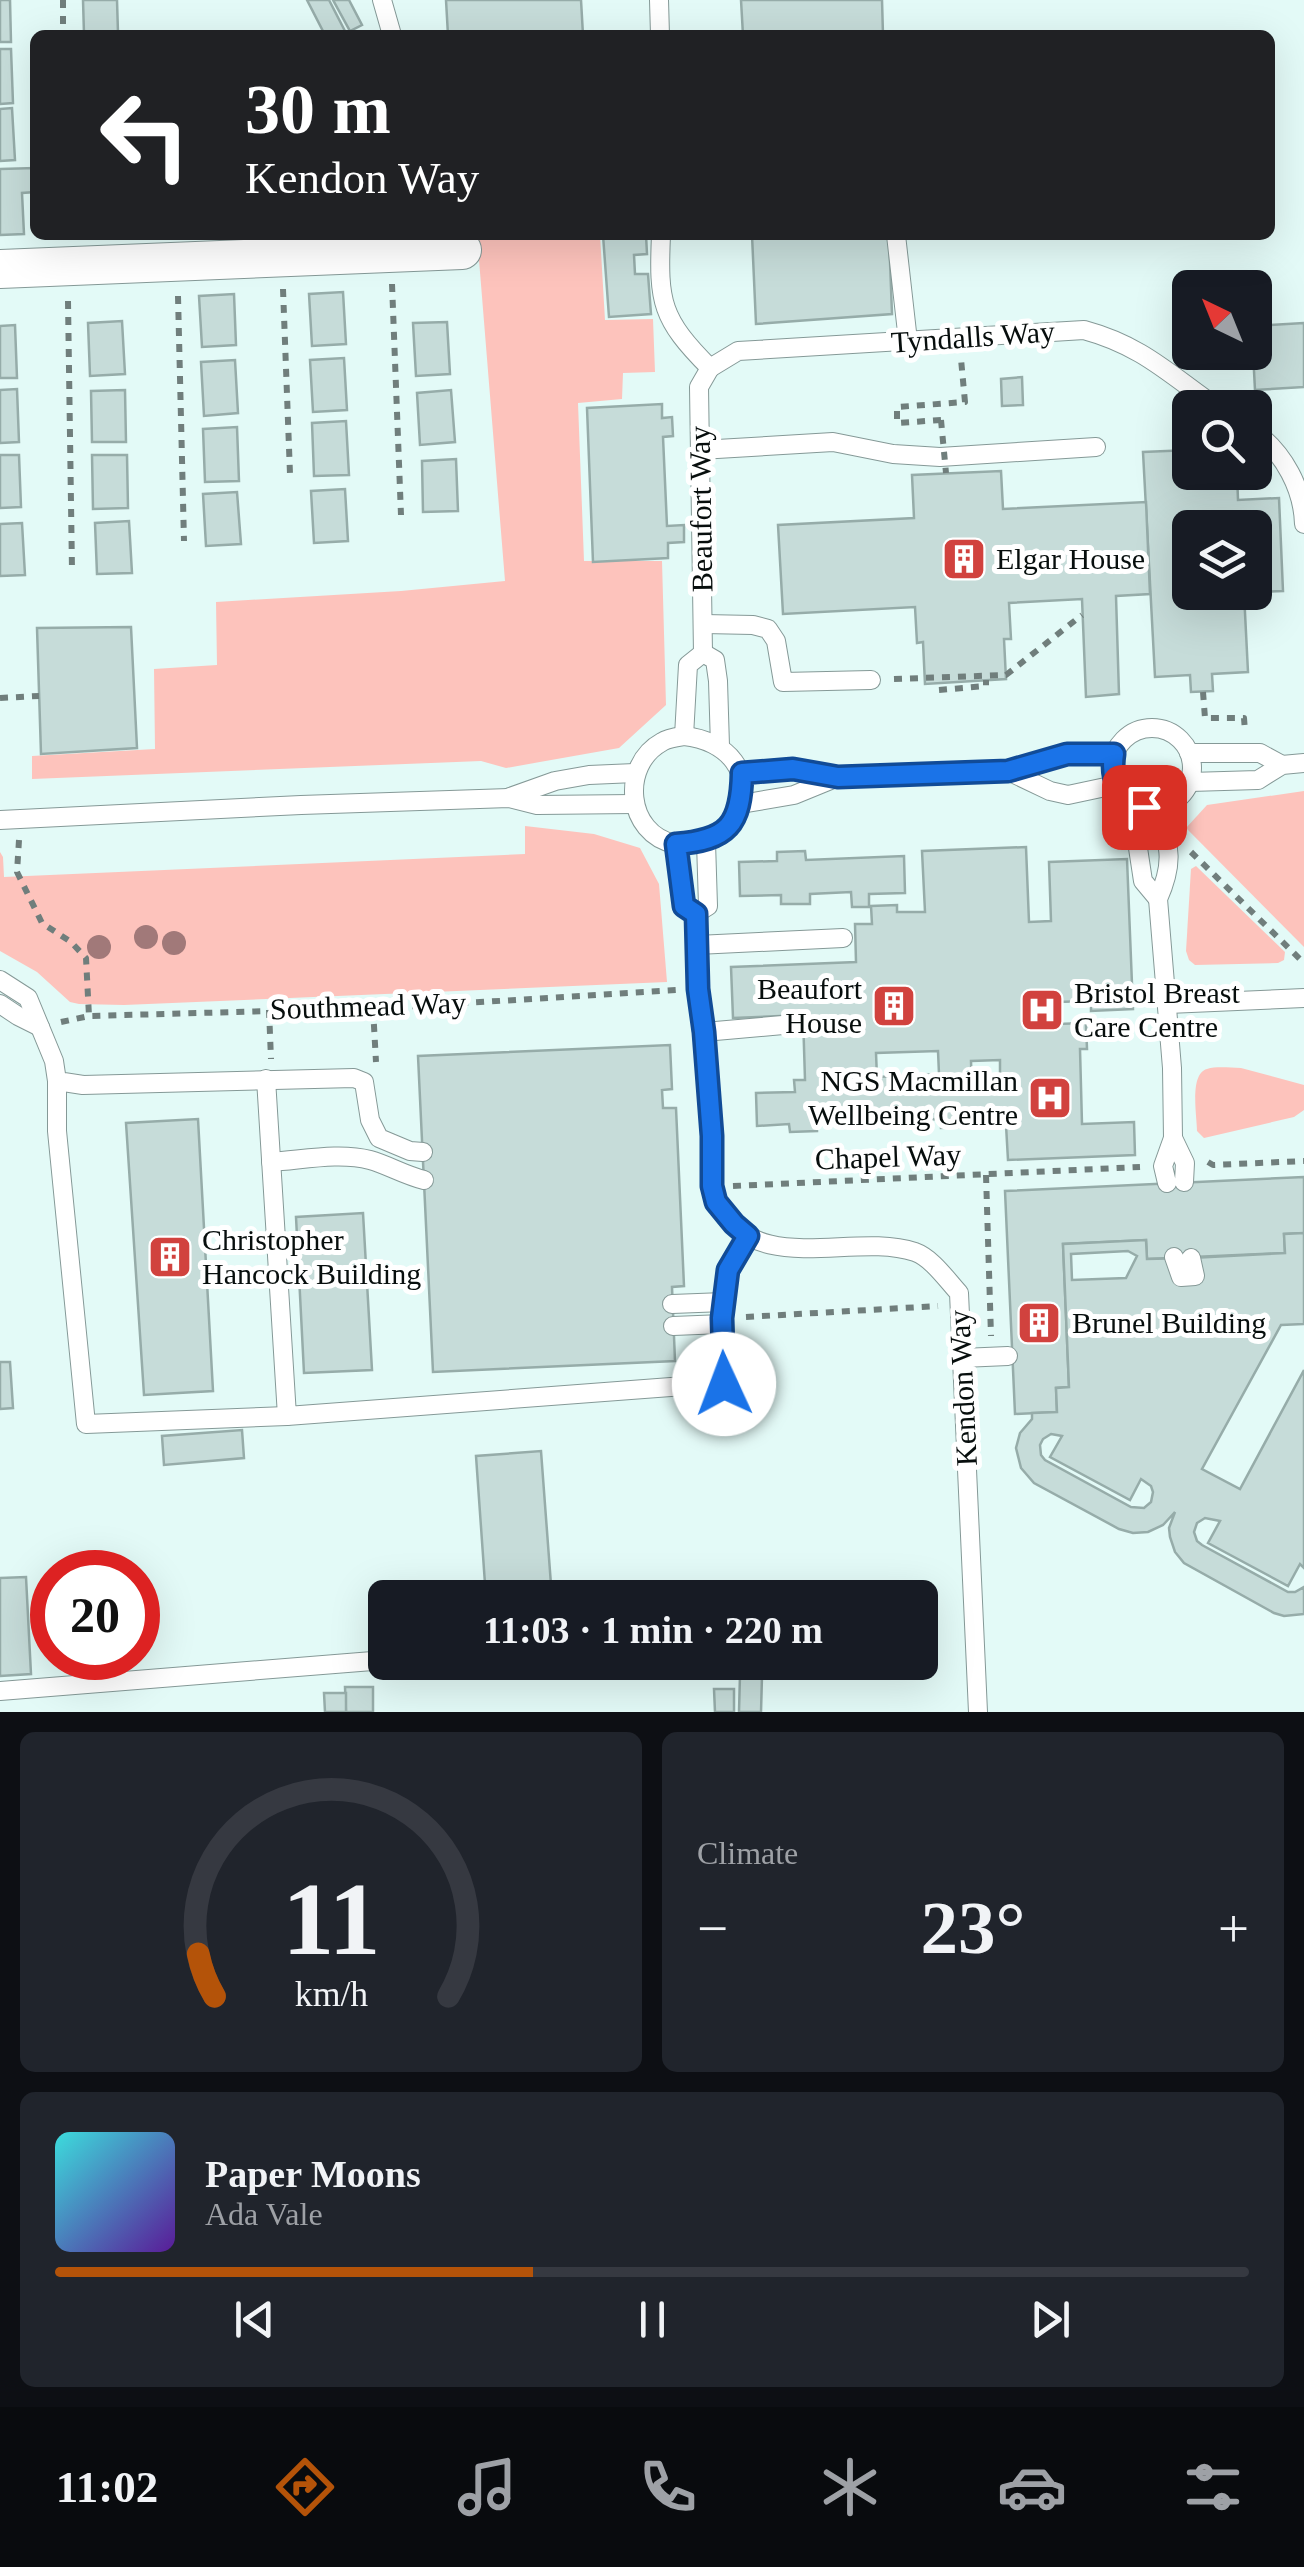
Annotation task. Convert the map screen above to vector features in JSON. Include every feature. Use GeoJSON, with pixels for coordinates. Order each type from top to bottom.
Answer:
{"type":"FeatureCollection","features":[{"type":"Feature","properties":{"kind":"street"},"geometry":{"type":"LineString","coordinates":[[0,269],[390,252],[462,256]]}},
{"type":"Feature","properties":{"kind":"lane"},"geometry":{"type":"LineString","coordinates":[[382,0],[391,30]]}},
{"type":"Feature","properties":{"kind":"lane"},"geometry":{"type":"LineString","coordinates":[[659,0],[660,30]]}},
{"type":"Feature","properties":{"kind":"lane"},"geometry":{"type":"LineString","coordinates":[[662,240],[659,282],[664,308],[682,340],[710,368]]}},
{"type":"Feature","properties":{"kind":"lane"},"geometry":{"type":"LineString","coordinates":[[897,240],[908,341]]}},
{"type":"Feature","properties":{"kind":"lane","name":"Tyndalls Way"},"geometry":{"type":"LineString","coordinates":[[710,368],[738,351],[1084,330],[1143,352],[1194,390]]}},
{"type":"Feature","properties":{"kind":"lane","name":"Beaufort Way"},"geometry":{"type":"LineString","coordinates":[[703,654],[699,388],[710,368]]}},
{"type":"Feature","properties":{"kind":"lane"},"geometry":{"type":"LineString","coordinates":[[700,450],[833,442],[894,454],[940,457],[1096,447]]}},
{"type":"Feature","properties":{"kind":"lane"},"geometry":{"type":"LineString","coordinates":[[1272,451],[1288,468],[1303,504],[1304,524]]}},
{"type":"Feature","properties":{"kind":"lane"},"geometry":{"type":"LineString","coordinates":[[704,624],[768,629],[776,641],[783,682],[870,680]]}},
{"type":"Feature","properties":{"kind":"lane","name":"Beaufort Way"},"geometry":{"type":"LineString","coordinates":[[684,736],[688,665],[703,654]]}},
{"type":"Feature","properties":{"kind":"lane","name":"Beaufort Way"},"geometry":{"type":"LineString","coordinates":[[703,654],[715,660],[720,746]]}},
{"type":"Feature","properties":{"kind":"lane"},"geometry":{"type":"LineString","coordinates":[[1167,730],[1190,753],[1190,782],[1172,803],[1144,807],[1131,802],[1115,784],[1114,754],[1122,740],[1136,731],[1167,730]]}},
{"type":"Feature","properties":{"kind":"lane"},"geometry":{"type":"LineString","coordinates":[[684,736],[703,738],[720,746],[742,773],[740,804],[721,833],[706,842],[676,844],[658,836],[643,822],[634,804],[632,788],[646,754],[663,741],[684,736]]}},
{"type":"Feature","properties":{"kind":"lane"},"geometry":{"type":"LineString","coordinates":[[1190,753],[1260,753],[1282,765]]}},
{"type":"Feature","properties":{"kind":"lane"},"geometry":{"type":"LineString","coordinates":[[742,773],[793,769],[838,777],[1008,771],[1067,754],[1114,754]]}},
{"type":"Feature","properties":{"kind":"lane"},"geometry":{"type":"LineString","coordinates":[[1190,782],[1258,780],[1282,765],[1304,763]]}},
{"type":"Feature","properties":{"kind":"lane"},"geometry":{"type":"LineString","coordinates":[[1008,771],[1068,795],[1115,784]]}},
{"type":"Feature","properties":{"kind":"lane"},"geometry":{"type":"LineString","coordinates":[[509,798],[555,781],[635,773]]}},
{"type":"Feature","properties":{"kind":"lane"},"geometry":{"type":"LineString","coordinates":[[740,804],[794,795],[838,777]]}},
{"type":"Feature","properties":{"kind":"lane"},"geometry":{"type":"LineString","coordinates":[[0,820],[509,798],[537,805],[634,804]]}},
{"type":"Feature","properties":{"kind":"lane"},"geometry":{"type":"LineString","coordinates":[[1131,802],[1143,882],[1158,899]]}},
{"type":"Feature","properties":{"kind":"lane"},"geometry":{"type":"LineString","coordinates":[[1158,808],[1171,854],[1158,899],[1168,1004],[1173,1138],[1163,1166],[1175,1183]]}},
{"type":"Feature","properties":{"kind":"lane"},"geometry":{"type":"LineString","coordinates":[[696,914],[708,906],[706,842]]}},
{"type":"Feature","properties":{"kind":"lane"},"geometry":{"type":"LineString","coordinates":[[676,844],[684,906],[696,914]]}},
{"type":"Feature","properties":{"kind":"lane"},"geometry":{"type":"LineString","coordinates":[[0,980],[28,998],[54,1061],[57,1131],[86,1424],[286,1416],[724,1384],[723,1315],[728,1270],[748,1236],[716,1202],[712,1186],[696,914]]}},
{"type":"Feature","properties":{"kind":"lane"},"geometry":{"type":"LineString","coordinates":[[697,946],[843,938]]}},
{"type":"Feature","properties":{"kind":"lane"},"geometry":{"type":"LineString","coordinates":[[1168,1004],[1304,998]]}},
{"type":"Feature","properties":{"kind":"lane"},"geometry":{"type":"LineString","coordinates":[[0,1004],[40,1027]]}},
{"type":"Feature","properties":{"kind":"lane"},"geometry":{"type":"LineString","coordinates":[[704,1032],[783,1025]]}},
{"type":"Feature","properties":{"kind":"lane"},"geometry":{"type":"LineString","coordinates":[[57,1081],[83,1085],[354,1078],[364,1082],[370,1120],[378,1138],[423,1152]]}},
{"type":"Feature","properties":{"kind":"lane"},"geometry":{"type":"LineString","coordinates":[[269,1080],[286,1416]]}},
{"type":"Feature","properties":{"kind":"lane"},"geometry":{"type":"LineString","coordinates":[[271,1162],[348,1157],[372,1160],[424,1180]]}},
{"type":"Feature","properties":{"kind":"lane","name":"Kendon Way"},"geometry":{"type":"LineString","coordinates":[[748,1236],[773,1247],[883,1246],[918,1252],[959,1294],[978,1712]]}},
{"type":"Feature","properties":{"kind":"lane"},"geometry":{"type":"LineString","coordinates":[[672,1304],[723,1315]]}},
{"type":"Feature","properties":{"kind":"lane"},"geometry":{"type":"LineString","coordinates":[[673,1326],[723,1315]]}},
{"type":"Feature","properties":{"kind":"lane"},"geometry":{"type":"LineString","coordinates":[[962,1358],[1008,1356]]}},
{"type":"Feature","properties":{"kind":"lane"},"geometry":{"type":"LineString","coordinates":[[0,1691],[368,1661]]}},
{"type":"Feature","properties":{"kind":"path"},"geometry":{"type":"LineString","coordinates":[[62,0],[63,30]]}},
{"type":"Feature","properties":{"kind":"path"},"geometry":{"type":"LineString","coordinates":[[390,252],[401,515]]}},
{"type":"Feature","properties":{"kind":"path"},"geometry":{"type":"LineString","coordinates":[[282,258],[290,474]]}},
{"type":"Feature","properties":{"kind":"path"},"geometry":{"type":"LineString","coordinates":[[178,262],[184,541]]}},
{"type":"Feature","properties":{"kind":"path"},"geometry":{"type":"LineString","coordinates":[[67,266],[72,570]]}},
{"type":"Feature","properties":{"kind":"path"},"geometry":{"type":"LineString","coordinates":[[946,474],[941,420],[897,423],[897,407],[965,402],[958,338]]}},
{"type":"Feature","properties":{"kind":"path"},"geometry":{"type":"LineString","coordinates":[[925,678],[1006,675],[1082,615]]}},
{"type":"Feature","properties":{"kind":"path"},"geometry":{"type":"LineString","coordinates":[[939,690],[986,686],[986,680]]}},
{"type":"Feature","properties":{"kind":"path"},"geometry":{"type":"LineString","coordinates":[[1203,692],[1205,718],[1244,718]]}},
{"type":"Feature","properties":{"kind":"path"},"geometry":{"type":"LineString","coordinates":[[0,698],[39,696]]}},
{"type":"Feature","properties":{"kind":"path"},"geometry":{"type":"LineString","coordinates":[[20,819],[17,872],[42,922],[86,958],[88,1016]]}},
{"type":"Feature","properties":{"kind":"path"},"geometry":{"type":"LineString","coordinates":[[1192,852],[1304,963]]}},
{"type":"Feature","properties":{"kind":"path","name":"Southmead Way"},"geometry":{"type":"LineString","coordinates":[[40,1027],[88,1016],[286,1012],[698,989]]}},
{"type":"Feature","properties":{"kind":"path"},"geometry":{"type":"LineString","coordinates":[[364,1082],[377,1068],[373,1008]]}},
{"type":"Feature","properties":{"kind":"path"},"geometry":{"type":"LineString","coordinates":[[269,1080],[270,1010]]}},
{"type":"Feature","properties":{"kind":"path","name":"Chapel Way"},"geometry":{"type":"LineString","coordinates":[[712,1186],[1149,1166],[1173,1138]]}},
{"type":"Feature","properties":{"kind":"path"},"geometry":{"type":"LineString","coordinates":[[1213,1164],[1304,1161]]}},
{"type":"Feature","properties":{"kind":"path"},"geometry":{"type":"LineString","coordinates":[[723,1315],[959,1305]]}},
{"type":"Feature","properties":{"kind":"shaded area"},"geometry":{"type":"Polygon","coordinates":[[[477,240],[600,240],[605,320],[653,319],[655,372],[623,373],[622,399],[578,403],[584,561],[662,561],[666,705],[619,748],[506,768],[481,761],[32,779],[32,756],[155,749],[154,669],[217,665],[216,602],[505,581],[477,240]]]}},
{"type":"Feature","properties":{"kind":"shaded area"},"geometry":{"type":"Polygon","coordinates":[[[1304,791],[1304,947],[1186,828],[1207,805],[1304,791]]]}},
{"type":"Feature","properties":{"kind":"shaded area"},"geometry":{"type":"Polygon","coordinates":[[[525,826],[594,834],[640,848],[659,884],[667,982],[79,1004],[70,1002],[37,972],[0,951],[0,852],[4,877],[525,854],[525,826]]]}},
{"type":"Feature","properties":{"kind":"shaded area"},"geometry":{"type":"Polygon","coordinates":[[[1196,866],[1285,952],[1284,960],[1195,965],[1189,960],[1186,951],[1191,869],[1196,866]]]}},
{"type":"Feature","properties":{"kind":"shaded area"},"geometry":{"type":"Polygon","coordinates":[[[1219,1067],[1241,1068],[1304,1085],[1304,1110],[1294,1117],[1204,1138],[1197,1131],[1195,1096],[1201,1072],[1219,1067]]]}},
{"type":"Feature","properties":{"kind":"building"},"geometry":{"type":"Polygon","coordinates":[[[0,0],[10,0],[11,42],[0,42],[0,0]]]}},
{"type":"Feature","properties":{"kind":"building"},"geometry":{"type":"Polygon","coordinates":[[[83,0],[117,0],[118,30],[84,30],[83,0]]]}},
{"type":"Feature","properties":{"kind":"building"},"geometry":{"type":"Polygon","coordinates":[[[307,0],[329,0],[344,30],[322,30],[307,0]]]}},
{"type":"Feature","properties":{"kind":"building"},"geometry":{"type":"Polygon","coordinates":[[[333,0],[349,0],[362,25],[349,30],[333,0]]]}},
{"type":"Feature","properties":{"kind":"building"},"geometry":{"type":"Polygon","coordinates":[[[446,0],[581,0],[583,30],[448,30],[446,0]]]}},
{"type":"Feature","properties":{"kind":"building"},"geometry":{"type":"Polygon","coordinates":[[[741,0],[882,0],[883,30],[743,30],[741,0]]]}},
{"type":"Feature","properties":{"kind":"building"},"geometry":{"type":"Polygon","coordinates":[[[0,49],[11,49],[13,103],[0,104],[0,49]]]}},
{"type":"Feature","properties":{"kind":"building"},"geometry":{"type":"Polygon","coordinates":[[[12,108],[15,160],[0,161],[0,109],[12,108]]]}},
{"type":"Feature","properties":{"kind":"building"},"geometry":{"type":"Polygon","coordinates":[[[30,168],[30,192],[22,193],[24,234],[0,235],[0,169],[30,168]]]}},
{"type":"Feature","properties":{"kind":"building"},"geometry":{"type":"Polygon","coordinates":[[[603,240],[646,240],[647,254],[634,255],[635,274],[648,274],[651,314],[609,317],[603,240]]]}},
{"type":"Feature","properties":{"kind":"building"},"geometry":{"type":"Polygon","coordinates":[[[752,240],[889,240],[892,314],[756,324],[752,240]]]}},
{"type":"Feature","properties":{"kind":"building"},"geometry":{"type":"Polygon","coordinates":[[[343,292],[346,344],[312,346],[309,294],[343,292]]]}},
{"type":"Feature","properties":{"kind":"building"},"geometry":{"type":"Polygon","coordinates":[[[234,294],[236,345],[202,347],[199,296],[234,294]]]}},
{"type":"Feature","properties":{"kind":"building"},"geometry":{"type":"Polygon","coordinates":[[[122,321],[125,374],[90,376],[88,323],[122,321]]]}},
{"type":"Feature","properties":{"kind":"building"},"geometry":{"type":"Polygon","coordinates":[[[447,322],[450,374],[416,376],[413,323],[447,322]]]}},
{"type":"Feature","properties":{"kind":"building"},"geometry":{"type":"Polygon","coordinates":[[[1304,323],[1304,387],[1255,390],[1254,370],[1272,370],[1272,325],[1304,323]]]}},
{"type":"Feature","properties":{"kind":"building"},"geometry":{"type":"Polygon","coordinates":[[[15,325],[17,378],[0,378],[0,326],[15,325]]]}},
{"type":"Feature","properties":{"kind":"building"},"geometry":{"type":"Polygon","coordinates":[[[344,358],[347,410],[313,412],[310,360],[344,358]]]}},
{"type":"Feature","properties":{"kind":"building"},"geometry":{"type":"Polygon","coordinates":[[[235,360],[238,413],[204,416],[201,362],[235,360]]]}},
{"type":"Feature","properties":{"kind":"building"},"geometry":{"type":"Polygon","coordinates":[[[1022,377],[1023,405],[1002,406],[1001,379],[1022,377]]]}},
{"type":"Feature","properties":{"kind":"building"},"geometry":{"type":"Polygon","coordinates":[[[17,389],[19,442],[0,443],[0,390],[17,389]]]}},
{"type":"Feature","properties":{"kind":"building"},"geometry":{"type":"Polygon","coordinates":[[[125,390],[126,442],[92,442],[91,391],[125,390]]]}},
{"type":"Feature","properties":{"kind":"building"},"geometry":{"type":"Polygon","coordinates":[[[451,390],[455,442],[420,445],[417,393],[451,390]]]}},
{"type":"Feature","properties":{"kind":"building"},"geometry":{"type":"Polygon","coordinates":[[[662,404],[662,418],[672,417],[673,436],[663,437],[667,526],[684,525],[684,542],[668,543],[668,558],[593,562],[587,408],[662,404]]]}},
{"type":"Feature","properties":{"kind":"building"},"geometry":{"type":"Polygon","coordinates":[[[346,421],[349,475],[314,476],[312,423],[346,421]]]}},
{"type":"Feature","properties":{"kind":"building"},"geometry":{"type":"Polygon","coordinates":[[[237,427],[239,481],[205,482],[203,429],[237,427]]]}},
{"type":"Feature","properties":{"kind":"building"},"geometry":{"type":"Polygon","coordinates":[[[1172,451],[1172,490],[1238,490],[1238,500],[1279,498],[1283,591],[1272,591],[1272,510],[1172,510],[1172,610],[1245,610],[1248,672],[1212,674],[1213,691],[1191,692],[1190,675],[1155,677],[1143,452],[1172,451]]]}},
{"type":"Feature","properties":{"kind":"building"},"geometry":{"type":"Polygon","coordinates":[[[0,455],[19,455],[21,507],[0,508],[0,455]]]}},
{"type":"Feature","properties":{"kind":"building"},"geometry":{"type":"Polygon","coordinates":[[[92,455],[127,455],[128,508],[93,509],[92,455]]]}},
{"type":"Feature","properties":{"kind":"building"},"geometry":{"type":"Polygon","coordinates":[[[456,459],[458,511],[423,512],[422,461],[456,459]]]}},
{"type":"Feature","properties":{"kind":"building","name":"Elgar House"},"geometry":{"type":"Polygon","coordinates":[[[1001,471],[1003,509],[1146,502],[1150,594],[1116,596],[1119,694],[1086,697],[1082,599],[1009,603],[1011,639],[1004,639],[1006,679],[925,684],[923,642],[917,643],[915,607],[783,614],[778,525],[914,518],[912,475],[1001,471]]]}},
{"type":"Feature","properties":{"kind":"building"},"geometry":{"type":"Polygon","coordinates":[[[345,489],[348,541],[314,543],[311,491],[345,489]]]}},
{"type":"Feature","properties":{"kind":"building"},"geometry":{"type":"Polygon","coordinates":[[[237,492],[241,544],[206,546],[203,494],[237,492]]]}},
{"type":"Feature","properties":{"kind":"building"},"geometry":{"type":"Polygon","coordinates":[[[129,521],[132,573],[97,574],[95,523],[129,521]]]}},
{"type":"Feature","properties":{"kind":"building"},"geometry":{"type":"Polygon","coordinates":[[[22,523],[25,575],[0,576],[0,524],[22,523]]]}},
{"type":"Feature","properties":{"kind":"building"},"geometry":{"type":"Polygon","coordinates":[[[131,627],[137,748],[41,754],[37,628],[131,627]]]}},
{"type":"Feature","properties":{"kind":"building","name":"Beaufort House"},"geometry":{"type":"Polygon","coordinates":[[[1026,847],[1029,922],[1051,921],[1049,862],[1127,859],[1133,1009],[1091,1011],[1091,1001],[1056,1002],[1057,1024],[1086,1023],[1087,1049],[1080,1049],[1082,1124],[1134,1122],[1135,1155],[1008,1160],[1006,1125],[941,1128],[941,1119],[817,1124],[817,1131],[790,1132],[789,1124],[757,1126],[756,1093],[795,1092],[794,1080],[805,1080],[803,1015],[733,1018],[731,967],[856,962],[855,924],[872,924],[871,906],[897,905],[897,912],[925,912],[922,851],[1026,847]],[[938,1051],[876,1053],[877,1077],[939,1074],[938,1051]],[[1000,1060],[971,1061],[972,1092],[1000,1091],[1000,1060]]]}},
{"type":"Feature","properties":{"kind":"building"},"geometry":{"type":"Polygon","coordinates":[[[805,851],[806,860],[904,856],[905,893],[869,894],[869,907],[852,907],[851,892],[810,894],[810,904],[781,904],[781,895],[740,896],[739,862],[777,861],[777,852],[805,851]]]}},
{"type":"Feature","properties":{"kind":"building"},"geometry":{"type":"Polygon","coordinates":[[[670,1045],[672,1089],[662,1090],[663,1108],[676,1108],[684,1286],[672,1287],[675,1361],[433,1372],[418,1056],[670,1045]]]}},
{"type":"Feature","properties":{"kind":"building","name":"Christopher Hancock Building"},"geometry":{"type":"Polygon","coordinates":[[[198,1119],[213,1391],[144,1395],[126,1123],[198,1119]]]}},
{"type":"Feature","properties":{"kind":"building","name":"Brunel Building"},"geometry":{"type":"Polygon","coordinates":[[[1304,1177],[1304,1233],[1284,1234],[1285,1253],[1147,1259],[1146,1240],[1063,1244],[1069,1387],[1056,1388],[1057,1412],[1015,1414],[1005,1191],[1304,1177]]]}},
{"type":"Feature","properties":{"kind":"building"},"geometry":{"type":"Polygon","coordinates":[[[363,1213],[372,1370],[304,1373],[296,1217],[363,1213]]]}},
{"type":"Feature","properties":{"kind":"building"},"geometry":{"type":"Polygon","coordinates":[[[1304,1233],[1304,1324],[1281,1325],[1202,1469],[1240,1489],[1304,1370],[1304,1568],[1300,1564],[1288,1586],[1208,1543],[1220,1521],[1205,1518],[1197,1523],[1194,1532],[1202,1545],[1288,1592],[1304,1587],[1304,1614],[1284,1616],[1184,1563],[1170,1537],[1175,1512],[1163,1525],[1148,1532],[1119,1529],[1034,1483],[1021,1468],[1016,1448],[1032,1413],[1057,1412],[1056,1388],[1069,1387],[1063,1244],[1146,1240],[1147,1259],[1191,1258],[1285,1253],[1284,1234],[1304,1233]],[[1128,1251],[1071,1254],[1072,1280],[1126,1278],[1137,1256],[1128,1251]],[[1051,1434],[1040,1445],[1045,1460],[1131,1507],[1144,1508],[1151,1502],[1151,1486],[1141,1479],[1130,1500],[1050,1457],[1062,1436],[1051,1434]]]}},
{"type":"Feature","properties":{"kind":"building"},"geometry":{"type":"Polygon","coordinates":[[[0,1362],[10,1362],[13,1408],[0,1409],[0,1362]]]}},
{"type":"Feature","properties":{"kind":"building"},"geometry":{"type":"Polygon","coordinates":[[[242,1430],[244,1458],[164,1465],[162,1436],[242,1430]]]}},
{"type":"Feature","properties":{"kind":"building"},"geometry":{"type":"Polygon","coordinates":[[[541,1451],[551,1580],[485,1580],[476,1456],[541,1451]]]}},
{"type":"Feature","properties":{"kind":"building"},"geometry":{"type":"Polygon","coordinates":[[[26,1577],[30,1674],[0,1676],[0,1578],[26,1577]]]}},
{"type":"Feature","properties":{"kind":"building"},"geometry":{"type":"Polygon","coordinates":[[[740,1680],[762,1680],[761,1712],[739,1712],[740,1680]]]}},
{"type":"Feature","properties":{"kind":"building"},"geometry":{"type":"Polygon","coordinates":[[[345,1687],[373,1687],[373,1712],[346,1712],[345,1687]]]}},
{"type":"Feature","properties":{"kind":"building"},"geometry":{"type":"Polygon","coordinates":[[[714,1689],[734,1689],[734,1712],[715,1712],[714,1689]]]}},
{"type":"Feature","properties":{"kind":"building"},"geometry":{"type":"Polygon","coordinates":[[[324,1693],[346,1693],[346,1712],[325,1712],[324,1693]]]}},
{"type":"Feature","properties":{"kind":"place","name":"Elgar House"},"geometry":{"type":"Point","coordinates":[964,559]}},
{"type":"Feature","properties":{"kind":"place","name":"Beaufort House"},"geometry":{"type":"Point","coordinates":[894,1006]}},
{"type":"Feature","properties":{"kind":"place","name":"Bristol Breast Care Centre"},"geometry":{"type":"Point","coordinates":[1042,1010]}},
{"type":"Feature","properties":{"kind":"place","name":"NGS Macmillan Wellbeing Centre"},"geometry":{"type":"Point","coordinates":[1050,1098]}},
{"type":"Feature","properties":{"kind":"place","name":"Christopher Hancock Building"},"geometry":{"type":"Point","coordinates":[170,1257]}},
{"type":"Feature","properties":{"kind":"place","name":"Brunel Building"},"geometry":{"type":"Point","coordinates":[1039,1323]}},
{"type":"Feature","properties":{"kind":"route"},"geometry":{"type":"LineString","coordinates":[[724,1384],[722,1318],[728,1270],[748,1236],[716,1202],[712,1186],[696,914],[684,906],[676,844],[706,842],[721,833],[740,804],[742,773],[781,769],[838,777],[1008,771],[1067,754],[1114,754],[1115,784],[1131,802],[1144,807]]}}]}
